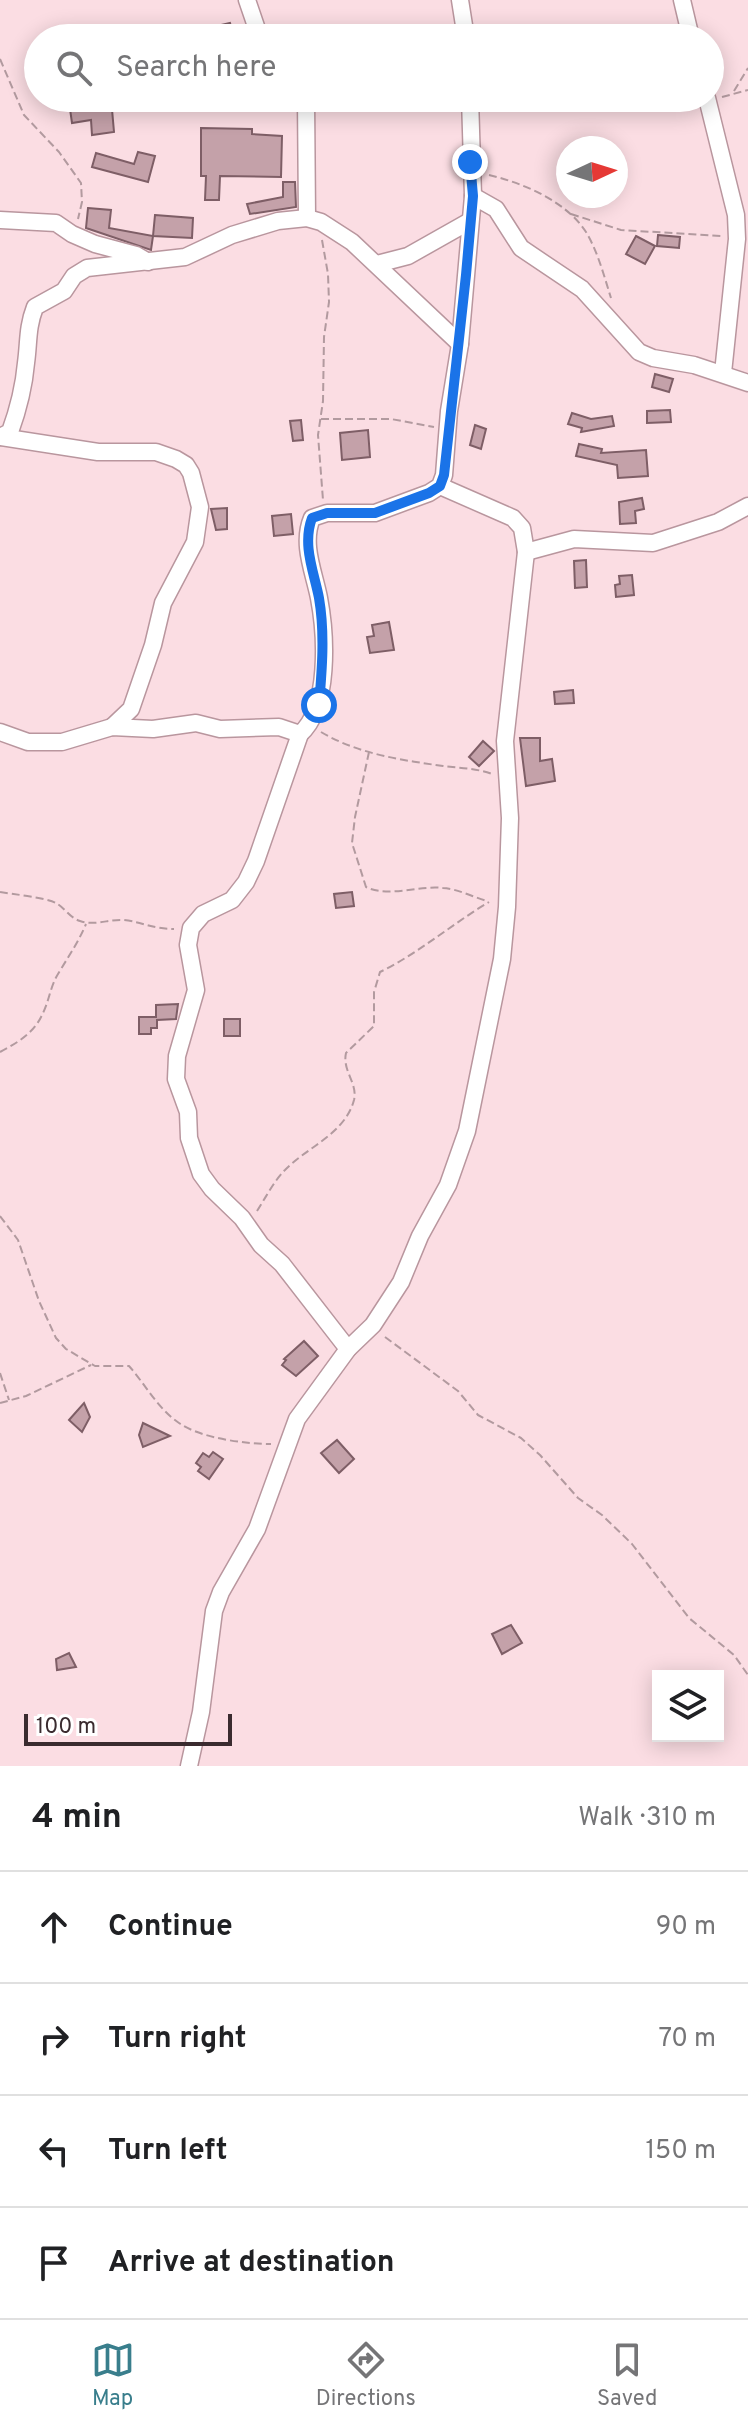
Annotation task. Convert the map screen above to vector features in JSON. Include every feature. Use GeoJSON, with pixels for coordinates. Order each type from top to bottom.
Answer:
{"type":"FeatureCollection","features":[{"type":"Feature","properties":{"kind":"street"},"geometry":{"type":"LineString","coordinates":[[247,0],[255,24]]}},
{"type":"Feature","properties":{"kind":"street"},"geometry":{"type":"LineString","coordinates":[[460,0],[464,24]]}},
{"type":"Feature","properties":{"kind":"street"},"geometry":{"type":"LineString","coordinates":[[682,0],[688,24]]}},
{"type":"Feature","properties":{"kind":"street"},"geometry":{"type":"LineString","coordinates":[[307,112],[312,219]]}},
{"type":"Feature","properties":{"kind":"street"},"geometry":{"type":"LineString","coordinates":[[348,1349],[282,1264],[261,1245],[201,1174],[189,1138],[188,1112],[176,1079],[177,1056],[196,990],[188,945],[191,928],[203,914],[232,900],[246,882],[305,730],[319,705],[323,662],[319,598],[309,563],[309,526],[312,518],[324,513],[375,513],[429,493],[440,486],[444,475],[473,196],[470,112]]}},
{"type":"Feature","properties":{"kind":"street"},"geometry":{"type":"LineString","coordinates":[[711,112],[734,205],[737,239],[723,373]]}},
{"type":"Feature","properties":{"kind":"street"},"geometry":{"type":"LineString","coordinates":[[473,196],[496,209],[521,248],[582,289],[639,352],[723,373],[748,383]]}},
{"type":"Feature","properties":{"kind":"street"},"geometry":{"type":"LineString","coordinates":[[0,437],[10,432],[17,411],[26,363],[27,328],[35,307],[64,291],[74,276],[87,268],[185,257],[232,235],[278,221],[312,219],[352,242],[460,344]]}},
{"type":"Feature","properties":{"kind":"street"},"geometry":{"type":"LineString","coordinates":[[0,220],[56,223],[95,244],[136,255],[148,262]]}},
{"type":"Feature","properties":{"kind":"street"},"geometry":{"type":"LineString","coordinates":[[377,264],[408,256],[470,221]]}},
{"type":"Feature","properties":{"kind":"street"},"geometry":{"type":"LineString","coordinates":[[0,437],[98,452],[156,452],[176,459],[186,465],[191,473],[200,507],[195,542],[163,603],[149,659],[131,709],[112,727]]}},
{"type":"Feature","properties":{"kind":"street"},"geometry":{"type":"LineString","coordinates":[[189,1766],[201,1712],[214,1611],[221,1592],[257,1529],[297,1419],[348,1349],[373,1325],[401,1282],[420,1236],[448,1185],[467,1131],[502,959],[510,818],[505,741],[526,552],[522,528],[513,518],[440,486]]}},
{"type":"Feature","properties":{"kind":"street"},"geometry":{"type":"LineString","coordinates":[[526,552],[574,539],[653,543],[718,522],[748,506]]}},
{"type":"Feature","properties":{"kind":"street"},"geometry":{"type":"LineString","coordinates":[[0,732],[28,742],[62,742],[112,727],[153,729],[196,723],[220,729],[279,727],[305,730]]}},
{"type":"Feature","properties":{"kind":"path"},"geometry":{"type":"LineString","coordinates":[[0,59],[24,115],[65,159],[81,183],[82,202],[72,234]]}},
{"type":"Feature","properties":{"kind":"path"},"geometry":{"type":"LineString","coordinates":[[733,92],[748,68]]}},
{"type":"Feature","properties":{"kind":"path"},"geometry":{"type":"LineString","coordinates":[[724,95],[748,90]]}},
{"type":"Feature","properties":{"kind":"path"},"geometry":{"type":"LineString","coordinates":[[471,171],[513,181],[567,212],[621,230],[706,234],[737,239]]}},
{"type":"Feature","properties":{"kind":"path"},"geometry":{"type":"LineString","coordinates":[[567,212],[585,232],[601,265],[612,304]]}},
{"type":"Feature","properties":{"kind":"path"},"geometry":{"type":"LineString","coordinates":[[312,219],[328,274],[329,302],[318,447],[324,513]]}},
{"type":"Feature","properties":{"kind":"path"},"geometry":{"type":"LineString","coordinates":[[320,419],[391,419],[447,430]]}},
{"type":"Feature","properties":{"kind":"path"},"geometry":{"type":"LineString","coordinates":[[305,730],[327,735],[369,752],[407,761],[489,772],[508,781]]}},
{"type":"Feature","properties":{"kind":"path"},"geometry":{"type":"LineString","coordinates":[[369,752],[352,843],[366,887],[393,891],[443,888],[507,907]]}},
{"type":"Feature","properties":{"kind":"path"},"geometry":{"type":"LineString","coordinates":[[0,892],[48,899],[77,920],[87,923],[127,920],[148,928],[191,928]]}},
{"type":"Feature","properties":{"kind":"path"},"geometry":{"type":"LineString","coordinates":[[247,1225],[282,1172],[331,1133],[350,1112],[355,1088],[344,1059],[346,1053],[374,1026],[374,992],[380,972],[489,902]]}},
{"type":"Feature","properties":{"kind":"path"},"geometry":{"type":"LineString","coordinates":[[0,1052],[14,1044],[43,1015],[57,976],[74,953],[87,923]]}},
{"type":"Feature","properties":{"kind":"path"},"geometry":{"type":"LineString","coordinates":[[0,1216],[18,1240],[39,1301],[56,1338],[66,1349],[103,1367],[129,1366],[165,1411],[187,1427],[241,1442],[288,1444]]}},
{"type":"Feature","properties":{"kind":"path"},"geometry":{"type":"LineString","coordinates":[[373,1325],[396,1347],[458,1391],[478,1415],[521,1438],[540,1455],[570,1490],[632,1544],[689,1618],[734,1655],[748,1675]]}},
{"type":"Feature","properties":{"kind":"path"},"geometry":{"type":"LineString","coordinates":[[0,1403],[26,1396],[92,1364]]}},
{"type":"Feature","properties":{"kind":"path"},"geometry":{"type":"LineString","coordinates":[[0,1373],[9,1401]]}},
{"type":"Feature","properties":{"kind":"building"},"geometry":{"type":"Polygon","coordinates":[[[70,112],[112,112],[114,132],[92,135],[91,120],[72,123],[70,112]]]}},
{"type":"Feature","properties":{"kind":"building"},"geometry":{"type":"Polygon","coordinates":[[[201,128],[252,129],[252,134],[282,136],[281,177],[220,176],[219,200],[205,200],[206,176],[201,176],[201,128]]]}},
{"type":"Feature","properties":{"kind":"building"},"geometry":{"type":"Polygon","coordinates":[[[138,152],[155,156],[148,182],[92,167],[96,153],[134,164],[138,152]]]}},
{"type":"Feature","properties":{"kind":"building"},"geometry":{"type":"Polygon","coordinates":[[[283,182],[295,182],[296,207],[250,214],[247,204],[283,197],[283,182]]]}},
{"type":"Feature","properties":{"kind":"building"},"geometry":{"type":"Polygon","coordinates":[[[88,208],[111,210],[109,228],[153,236],[151,250],[86,228],[88,208]]]}},
{"type":"Feature","properties":{"kind":"building"},"geometry":{"type":"Polygon","coordinates":[[[155,215],[193,218],[192,238],[153,236],[155,215]]]}},
{"type":"Feature","properties":{"kind":"building"},"geometry":{"type":"Polygon","coordinates":[[[658,235],[680,237],[679,248],[657,246],[658,235]]]}},
{"type":"Feature","properties":{"kind":"building"},"geometry":{"type":"Polygon","coordinates":[[[636,236],[655,246],[645,264],[626,254],[636,236]]]}},
{"type":"Feature","properties":{"kind":"building"},"geometry":{"type":"Polygon","coordinates":[[[655,374],[673,379],[669,392],[652,387],[655,374]]]}},
{"type":"Feature","properties":{"kind":"building"},"geometry":{"type":"Polygon","coordinates":[[[670,410],[671,422],[647,423],[647,411],[670,410]]]}},
{"type":"Feature","properties":{"kind":"building"},"geometry":{"type":"Polygon","coordinates":[[[572,413],[591,419],[612,416],[614,426],[581,432],[582,428],[568,424],[572,413]]]}},
{"type":"Feature","properties":{"kind":"building"},"geometry":{"type":"Polygon","coordinates":[[[301,420],[303,440],[293,441],[290,421],[301,420]]]}},
{"type":"Feature","properties":{"kind":"building"},"geometry":{"type":"Polygon","coordinates":[[[475,425],[486,429],[481,449],[470,445],[475,425]]]}},
{"type":"Feature","properties":{"kind":"building"},"geometry":{"type":"Polygon","coordinates":[[[368,430],[370,457],[342,460],[340,433],[368,430]]]}},
{"type":"Feature","properties":{"kind":"building"},"geometry":{"type":"Polygon","coordinates":[[[579,444],[602,449],[601,453],[646,450],[648,476],[618,478],[617,465],[576,456],[579,444]]]}},
{"type":"Feature","properties":{"kind":"building"},"geometry":{"type":"Polygon","coordinates":[[[642,498],[644,509],[635,511],[636,523],[620,524],[619,502],[642,498]]]}},
{"type":"Feature","properties":{"kind":"building"},"geometry":{"type":"Polygon","coordinates":[[[227,508],[227,529],[216,530],[211,509],[227,508]]]}},
{"type":"Feature","properties":{"kind":"building"},"geometry":{"type":"Polygon","coordinates":[[[291,514],[293,534],[274,536],[272,516],[291,514]]]}},
{"type":"Feature","properties":{"kind":"building"},"geometry":{"type":"Polygon","coordinates":[[[586,560],[587,587],[575,588],[574,561],[586,560]]]}},
{"type":"Feature","properties":{"kind":"building"},"geometry":{"type":"Polygon","coordinates":[[[632,575],[634,595],[616,597],[615,585],[620,584],[619,576],[632,575]]]}},
{"type":"Feature","properties":{"kind":"building"},"geometry":{"type":"Polygon","coordinates":[[[389,622],[394,650],[370,653],[367,637],[374,636],[372,625],[389,622]]]}},
{"type":"Feature","properties":{"kind":"building"},"geometry":{"type":"Polygon","coordinates":[[[573,690],[574,703],[555,704],[554,692],[573,690]]]}},
{"type":"Feature","properties":{"kind":"building"},"geometry":{"type":"Polygon","coordinates":[[[520,738],[540,738],[540,761],[552,759],[555,781],[526,786],[520,738]]]}},
{"type":"Feature","properties":{"kind":"building"},"geometry":{"type":"Polygon","coordinates":[[[483,741],[494,751],[479,766],[469,757],[483,741]]]}},
{"type":"Feature","properties":{"kind":"building"},"geometry":{"type":"Polygon","coordinates":[[[352,892],[354,906],[336,908],[334,894],[352,892]]]}},
{"type":"Feature","properties":{"kind":"building"},"geometry":{"type":"Polygon","coordinates":[[[178,1004],[176,1019],[157,1020],[157,1028],[151,1028],[151,1034],[139,1034],[139,1017],[156,1017],[156,1005],[178,1004]]]}},
{"type":"Feature","properties":{"kind":"building"},"geometry":{"type":"Polygon","coordinates":[[[224,1019],[240,1019],[240,1036],[224,1036],[224,1019]]]}},
{"type":"Feature","properties":{"kind":"building"},"geometry":{"type":"Polygon","coordinates":[[[304,1341],[318,1356],[296,1376],[282,1365],[284,1359],[304,1341]]]}},
{"type":"Feature","properties":{"kind":"building"},"geometry":{"type":"Polygon","coordinates":[[[84,1403],[90,1417],[82,1432],[69,1420],[84,1403]]]}},
{"type":"Feature","properties":{"kind":"building"},"geometry":{"type":"Polygon","coordinates":[[[143,1423],[170,1436],[143,1447],[139,1435],[143,1423]]]}},
{"type":"Feature","properties":{"kind":"building"},"geometry":{"type":"Polygon","coordinates":[[[337,1440],[354,1459],[339,1473],[321,1453],[337,1440]]]}},
{"type":"Feature","properties":{"kind":"building"},"geometry":{"type":"Polygon","coordinates":[[[213,1452],[223,1459],[209,1479],[198,1471],[201,1467],[196,1463],[203,1453],[209,1457],[213,1452]]]}},
{"type":"Feature","properties":{"kind":"building"},"geometry":{"type":"Polygon","coordinates":[[[511,1625],[522,1643],[502,1654],[492,1634],[511,1625]]]}},
{"type":"Feature","properties":{"kind":"building"},"geometry":{"type":"Polygon","coordinates":[[[69,1653],[76,1667],[57,1670],[56,1659],[69,1653]]]}},
{"type":"Feature","properties":{"kind":"route"},"geometry":{"type":"LineString","coordinates":[[319,705],[323,662],[319,598],[309,563],[309,526],[312,518],[316,514],[327,513],[375,513],[429,493],[440,486],[444,475],[473,196],[470,162]]}}]}
